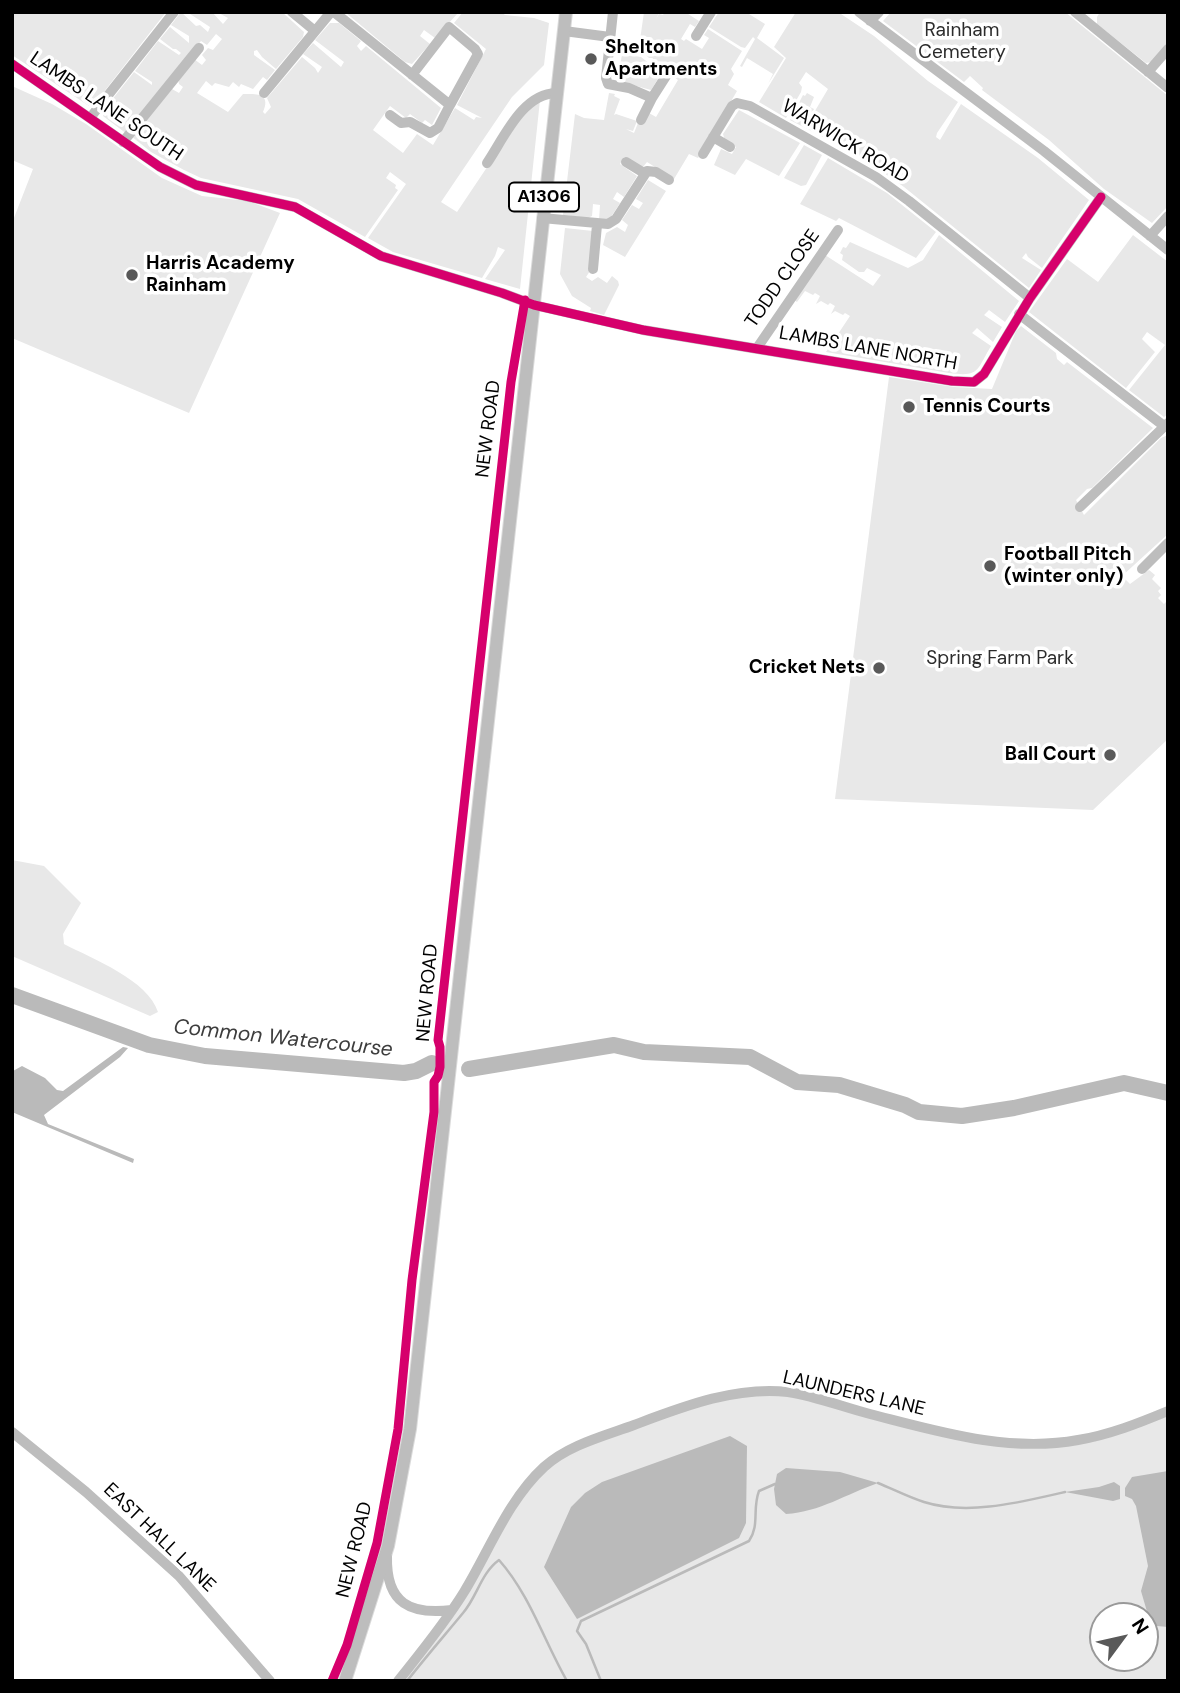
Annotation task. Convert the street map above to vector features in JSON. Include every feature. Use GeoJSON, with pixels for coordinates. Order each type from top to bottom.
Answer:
{"type":"FeatureCollection","features":[{"type":"Feature","properties":{"kind":"main road","name":"NEW ROAD"},"geometry":{"type":"LineString","coordinates":[[345,1681],[388,1546],[410,1429],[566,12]]}},
{"type":"Feature","properties":{"kind":"street"},"geometry":{"type":"LineString","coordinates":[[90,118],[174,12]]}},
{"type":"Feature","properties":{"kind":"street"},"geometry":{"type":"LineString","coordinates":[[292,12],[316,31]]}},
{"type":"Feature","properties":{"kind":"street"},"geometry":{"type":"LineString","coordinates":[[264,93],[333,12],[450,105]]}},
{"type":"Feature","properties":{"kind":"street"},"geometry":{"type":"LineString","coordinates":[[613,12],[606,78],[608,84],[629,88],[652,98]]}},
{"type":"Feature","properties":{"kind":"street"},"geometry":{"type":"LineString","coordinates":[[696,36],[711,12]]}},
{"type":"Feature","properties":{"kind":"street"},"geometry":{"type":"LineString","coordinates":[[859,12],[1044,151],[1168,250]]}},
{"type":"Feature","properties":{"kind":"street"},"geometry":{"type":"LineString","coordinates":[[870,21],[879,12]]}},
{"type":"Feature","properties":{"kind":"street"},"geometry":{"type":"LineString","coordinates":[[1075,12],[1168,88]]}},
{"type":"Feature","properties":{"kind":"street"},"geometry":{"type":"LineString","coordinates":[[1086,21],[1093,12]]}},
{"type":"Feature","properties":{"kind":"street"},"geometry":{"type":"LineString","coordinates":[[390,115],[401,123],[410,122],[430,133],[435,131],[478,54],[449,27],[412,75]]}},
{"type":"Feature","properties":{"kind":"street"},"geometry":{"type":"LineString","coordinates":[[564,31],[610,37]]}},
{"type":"Feature","properties":{"kind":"street"},"geometry":{"type":"LineString","coordinates":[[123,142],[199,48]]}},
{"type":"Feature","properties":{"kind":"street"},"geometry":{"type":"LineString","coordinates":[[1148,72],[1168,50]]}},
{"type":"Feature","properties":{"kind":"street","name":"LAMBS LANE SOUTH"},"geometry":{"type":"LineString","coordinates":[[12,65],[160,167],[196,186],[295,207],[381,256],[534,305]]}},
{"type":"Feature","properties":{"kind":"street"},"geometry":{"type":"LineString","coordinates":[[641,120],[666,75]]}},
{"type":"Feature","properties":{"kind":"street"},"geometry":{"type":"LineString","coordinates":[[487,163],[525,107],[542,94],[556,93]]}},
{"type":"Feature","properties":{"kind":"street","name":"WARWICK ROAD"},"geometry":{"type":"LineString","coordinates":[[703,154],[732,106],[737,103],[750,106],[876,177],[1030,298]]}},
{"type":"Feature","properties":{"kind":"street"},"geometry":{"type":"LineString","coordinates":[[713,137],[730,147]]}},
{"type":"Feature","properties":{"kind":"street"},"geometry":{"type":"LineString","coordinates":[[626,162],[644,173]]}},
{"type":"Feature","properties":{"kind":"street"},"geometry":{"type":"LineString","coordinates":[[542,218],[608,224],[615,219],[644,173],[651,170],[669,180]]}},
{"type":"Feature","properties":{"kind":"street","name":"LAMBS LANE NORTH"},"geometry":{"type":"LineString","coordinates":[[534,305],[643,330],[968,383],[980,379],[984,374],[1030,298],[1101,197]]}},
{"type":"Feature","properties":{"kind":"street"},"geometry":{"type":"LineString","coordinates":[[1150,236],[1168,216]]}},
{"type":"Feature","properties":{"kind":"street"},"geometry":{"type":"LineString","coordinates":[[593,269],[597,225]]}},
{"type":"Feature","properties":{"kind":"street","name":"TODD CLOSE"},"geometry":{"type":"LineString","coordinates":[[757,348],[838,230]]}},
{"type":"Feature","properties":{"kind":"street"},"geometry":{"type":"LineString","coordinates":[[1020,314],[1166,425],[1080,508]]}},
{"type":"Feature","properties":{"kind":"street"},"geometry":{"type":"LineString","coordinates":[[1142,569],[1168,543]]}},
{"type":"Feature","properties":{"kind":"street","name":"LAUNDERS LANE"},"geometry":{"type":"LineString","coordinates":[[398,1681],[452,1609],[528,1484],[545,1466],[561,1454],[587,1442],[701,1401],[751,1392],[788,1392],[948,1434],[984,1441],[1041,1444],[1076,1441],[1113,1432],[1168,1411]]}},
{"type":"Feature","properties":{"kind":"street","name":"EAST HALL LANE"},"geometry":{"type":"LineString","coordinates":[[12,1432],[86,1492],[179,1577],[270,1681]]}},
{"type":"Feature","properties":{"kind":"street"},"geometry":{"type":"LineString","coordinates":[[388,1546],[390,1580],[397,1596],[409,1609],[430,1612],[452,1609]]}},
{"type":"Feature","properties":{"kind":"green space"},"geometry":{"type":"Polygon","coordinates":[[[12,12],[166,12],[96,102],[89,106],[12,55],[12,12]]]}},
{"type":"Feature","properties":{"kind":"green space"},"geometry":{"type":"Polygon","coordinates":[[[181,12],[196,26],[200,25],[208,32],[210,27],[187,12],[212,12],[223,24],[228,18],[217,12],[282,12],[304,32],[303,37],[276,69],[257,50],[254,51],[254,55],[275,70],[267,80],[263,77],[253,89],[241,84],[239,87],[233,82],[229,87],[215,83],[212,86],[206,81],[197,93],[228,112],[243,94],[252,94],[264,98],[265,114],[271,107],[267,98],[302,57],[318,73],[322,67],[303,54],[313,43],[341,67],[344,62],[315,40],[330,23],[339,23],[361,41],[357,46],[361,51],[366,46],[441,108],[432,125],[425,120],[422,123],[410,114],[406,118],[390,106],[373,130],[403,153],[417,134],[433,145],[455,108],[474,120],[476,117],[482,118],[457,105],[486,49],[454,23],[463,12],[501,12],[549,23],[544,65],[512,97],[441,202],[457,212],[526,109],[540,100],[520,289],[485,279],[505,250],[498,247],[482,278],[393,252],[368,238],[406,184],[390,172],[386,178],[396,185],[398,190],[365,237],[298,199],[201,178],[151,152],[131,136],[172,89],[179,93],[183,87],[178,79],[194,59],[202,65],[206,60],[202,55],[208,48],[213,50],[222,39],[216,34],[207,45],[201,41],[127,134],[103,116],[103,111],[134,72],[152,85],[152,82],[135,71],[158,41],[179,55],[181,53],[160,39],[170,27],[189,43],[189,36],[171,25],[181,12]]]}},
{"type":"Feature","properties":{"kind":"green space"},"geometry":{"type":"Polygon","coordinates":[[[345,12],[459,12],[435,38],[424,30],[420,36],[430,44],[412,64],[405,62],[345,12]]]}},
{"type":"Feature","properties":{"kind":"green space"},"geometry":{"type":"Polygon","coordinates":[[[644,12],[659,13],[656,19],[659,14],[663,15],[665,12],[685,12],[699,21],[695,27],[690,24],[681,39],[686,39],[702,49],[709,38],[704,35],[708,29],[742,51],[731,69],[734,74],[728,85],[737,91],[698,158],[689,154],[674,179],[647,162],[643,167],[624,157],[620,164],[637,176],[624,197],[617,192],[613,199],[620,203],[609,220],[599,220],[600,205],[593,204],[592,216],[588,218],[563,215],[575,114],[604,120],[609,93],[615,94],[614,96],[620,99],[614,115],[637,121],[633,131],[626,129],[634,133],[638,123],[644,124],[649,113],[656,117],[678,80],[664,69],[651,90],[618,81],[622,54],[641,57],[650,64],[653,58],[645,54],[653,51],[650,44],[633,49],[634,40],[640,40],[644,12]]]}},
{"type":"Feature","properties":{"kind":"green space"},"geometry":{"type":"Polygon","coordinates":[[[719,12],[750,12],[749,14],[765,24],[757,38],[784,58],[768,84],[773,74],[747,58],[742,67],[740,66],[755,39],[753,37],[745,48],[709,27],[719,12]]]}},
{"type":"Feature","properties":{"kind":"green space"},"geometry":{"type":"Polygon","coordinates":[[[796,12],[838,12],[874,36],[958,102],[937,133],[936,137],[940,140],[961,104],[1038,158],[1089,200],[1042,268],[1026,253],[1022,258],[1041,270],[1029,288],[904,187],[844,145],[842,147],[790,120],[803,95],[807,93],[814,97],[810,107],[814,109],[806,126],[828,89],[806,72],[799,83],[801,92],[786,118],[759,102],[786,58],[774,47],[796,12]]]}},
{"type":"Feature","properties":{"kind":"green space","name":"Rainham Cemetery"},"geometry":{"type":"Polygon","coordinates":[[[891,12],[1065,12],[1168,96],[1168,206],[1152,223],[1104,189],[1049,140],[982,90],[970,76],[964,82],[883,21],[891,12]]]}},
{"type":"Feature","properties":{"kind":"green space"},"geometry":{"type":"Polygon","coordinates":[[[1100,12],[1168,12],[1168,43],[1152,62],[1146,63],[1097,24],[1100,12]]]}},
{"type":"Feature","properties":{"kind":"green space","name":"Harris Academy Rainham"},"geometry":{"type":"Polygon","coordinates":[[[12,86],[52,104],[86,124],[162,178],[202,196],[248,201],[280,213],[189,413],[12,338],[12,223],[33,169],[12,160],[12,86]]]}},
{"type":"Feature","properties":{"kind":"green space"},"geometry":{"type":"Polygon","coordinates":[[[739,110],[800,143],[779,176],[746,159],[735,175],[714,165],[721,149],[732,154],[736,147],[725,141],[723,134],[739,110]]]}},
{"type":"Feature","properties":{"kind":"green space"},"geometry":{"type":"Polygon","coordinates":[[[804,145],[822,155],[806,185],[801,186],[784,178],[804,145]]]}},
{"type":"Feature","properties":{"kind":"green space"},"geometry":{"type":"Polygon","coordinates":[[[828,158],[887,193],[936,232],[916,258],[839,218],[836,221],[800,204],[828,158]]]}},
{"type":"Feature","properties":{"kind":"green space"},"geometry":{"type":"Polygon","coordinates":[[[648,180],[666,191],[625,257],[603,245],[606,233],[617,227],[625,232],[628,225],[622,220],[632,205],[639,209],[643,203],[636,199],[648,180]]]}},
{"type":"Feature","properties":{"kind":"green space"},"geometry":{"type":"Polygon","coordinates":[[[565,228],[593,231],[590,271],[586,277],[592,281],[598,277],[607,283],[612,276],[618,281],[619,285],[604,315],[590,311],[591,308],[572,296],[560,274],[565,228]]]}},
{"type":"Feature","properties":{"kind":"green space"},"geometry":{"type":"Polygon","coordinates":[[[939,235],[1019,301],[1005,322],[989,310],[984,315],[1002,327],[993,342],[977,328],[972,333],[991,346],[979,367],[967,374],[949,373],[826,352],[850,316],[835,311],[831,314],[835,306],[821,301],[816,304],[820,296],[815,293],[813,295],[805,291],[797,302],[794,300],[825,255],[873,286],[881,275],[867,268],[864,272],[859,272],[842,260],[843,255],[840,253],[843,247],[846,248],[850,242],[908,268],[923,260],[939,235]]]}},
{"type":"Feature","properties":{"kind":"green space"},"geometry":{"type":"Polygon","coordinates":[[[1133,235],[1168,262],[1168,414],[1164,417],[1129,390],[1165,345],[1147,332],[1142,339],[1155,352],[1126,388],[1029,312],[1067,259],[1098,282],[1133,235]]]}},
{"type":"Feature","properties":{"kind":"green space","name":"Spring Farm Park"},"geometry":{"type":"Polygon","coordinates":[[[1021,326],[1056,353],[1057,359],[1064,365],[1067,362],[1153,428],[1092,488],[1087,489],[1076,500],[1084,515],[1161,438],[1168,435],[1168,534],[1122,576],[1130,584],[1149,570],[1155,575],[1152,579],[1161,588],[1158,598],[1168,604],[1168,739],[1093,810],[835,799],[889,377],[954,387],[992,389],[1016,331],[1021,326]]]}},
{"type":"Feature","properties":{"kind":"green space"},"geometry":{"type":"Polygon","coordinates":[[[12,860],[44,866],[81,903],[63,934],[64,944],[132,980],[152,1001],[158,1012],[150,1016],[12,956],[12,860]]]}},
{"type":"Feature","properties":{"kind":"green space"},"geometry":{"type":"Polygon","coordinates":[[[788,1392],[984,1441],[1077,1441],[1168,1410],[1168,1681],[402,1681],[528,1484],[561,1454],[701,1401],[788,1392]]]}},
{"type":"Feature","properties":{"kind":"shaded area"},"geometry":{"type":"Polygon","coordinates":[[[123,1047],[128,1048],[120,1057],[44,1115],[48,1124],[134,1159],[133,1163],[12,1112],[13,1071],[22,1066],[45,1078],[57,1090],[63,1091],[123,1047]]]}},
{"type":"Feature","properties":{"kind":"shaded area"},"geometry":{"type":"Polygon","coordinates":[[[730,1436],[747,1446],[746,1523],[739,1538],[577,1619],[544,1567],[571,1507],[585,1493],[602,1482],[730,1436]]]}},
{"type":"Feature","properties":{"kind":"shaded area"},"geometry":{"type":"Polygon","coordinates":[[[786,1468],[840,1472],[878,1483],[822,1506],[786,1514],[776,1505],[774,1489],[777,1474],[786,1468]]]}},
{"type":"Feature","properties":{"kind":"shaded area"},"geometry":{"type":"Polygon","coordinates":[[[1168,1471],[1168,1627],[1159,1626],[1159,1602],[1144,1602],[1141,1591],[1148,1566],[1136,1506],[1132,1499],[1125,1496],[1125,1488],[1132,1477],[1168,1471]]]}},
{"type":"Feature","properties":{"kind":"shaded area"},"geometry":{"type":"Polygon","coordinates":[[[1114,1482],[1120,1486],[1120,1499],[1113,1501],[1065,1492],[1099,1487],[1114,1482]]]}},
{"type":"Feature","properties":{"kind":"waterway","name":"Common Watercourse"},"geometry":{"type":"LineString","coordinates":[[12,995],[149,1045],[205,1056],[404,1073],[416,1071],[432,1063]]}},
{"type":"Feature","properties":{"kind":"waterway","name":"Common Watercourse"},"geometry":{"type":"LineString","coordinates":[[469,1069],[614,1045],[644,1052],[750,1057],[797,1082],[839,1085],[905,1105],[919,1112],[962,1116],[1014,1108],[1124,1083],[1168,1093]]}},
{"type":"Feature","properties":{"kind":"waterway"},"geometry":{"type":"LineString","coordinates":[[878,1483],[924,1502],[958,1508],[995,1506],[1065,1492]]}},
{"type":"Feature","properties":{"kind":"waterway"},"geometry":{"type":"LineString","coordinates":[[601,1681],[586,1644],[577,1631],[581,1621],[749,1541],[754,1529],[759,1491],[775,1484]]}},
{"type":"Feature","properties":{"kind":"waterway"},"geometry":{"type":"LineString","coordinates":[[407,1681],[468,1607],[488,1572],[499,1560],[528,1603],[567,1681]]}},
{"type":"Feature","properties":{"kind":"cycle path"},"geometry":{"type":"LineString","coordinates":[[12,64],[160,167],[196,185],[295,207],[381,256],[534,305],[643,330],[952,381],[974,382],[984,374],[1030,298],[1101,197]]}},
{"type":"Feature","properties":{"kind":"cycle path"},"geometry":{"type":"LineString","coordinates":[[332,1681],[347,1645],[377,1543],[398,1429],[412,1280],[434,1112],[434,1082],[440,1067],[438,1040],[511,382],[525,300]]}},
{"type":"Feature","properties":{"kind":"place","name":"Shelton Apartments"},"geometry":{"type":"Point","coordinates":[591,59]}},
{"type":"Feature","properties":{"kind":"place","name":"Harris Academy Rainham"},"geometry":{"type":"Point","coordinates":[132,275]}},
{"type":"Feature","properties":{"kind":"place","name":"Tennis Courts"},"geometry":{"type":"Point","coordinates":[909,407]}},
{"type":"Feature","properties":{"kind":"place","name":"Football Pitch (winter only)"},"geometry":{"type":"Point","coordinates":[990,566]}},
{"type":"Feature","properties":{"kind":"place","name":"Cricket Nets"},"geometry":{"type":"Point","coordinates":[879,668]}},
{"type":"Feature","properties":{"kind":"place","name":"Ball Court"},"geometry":{"type":"Point","coordinates":[1110,755]}}]}
